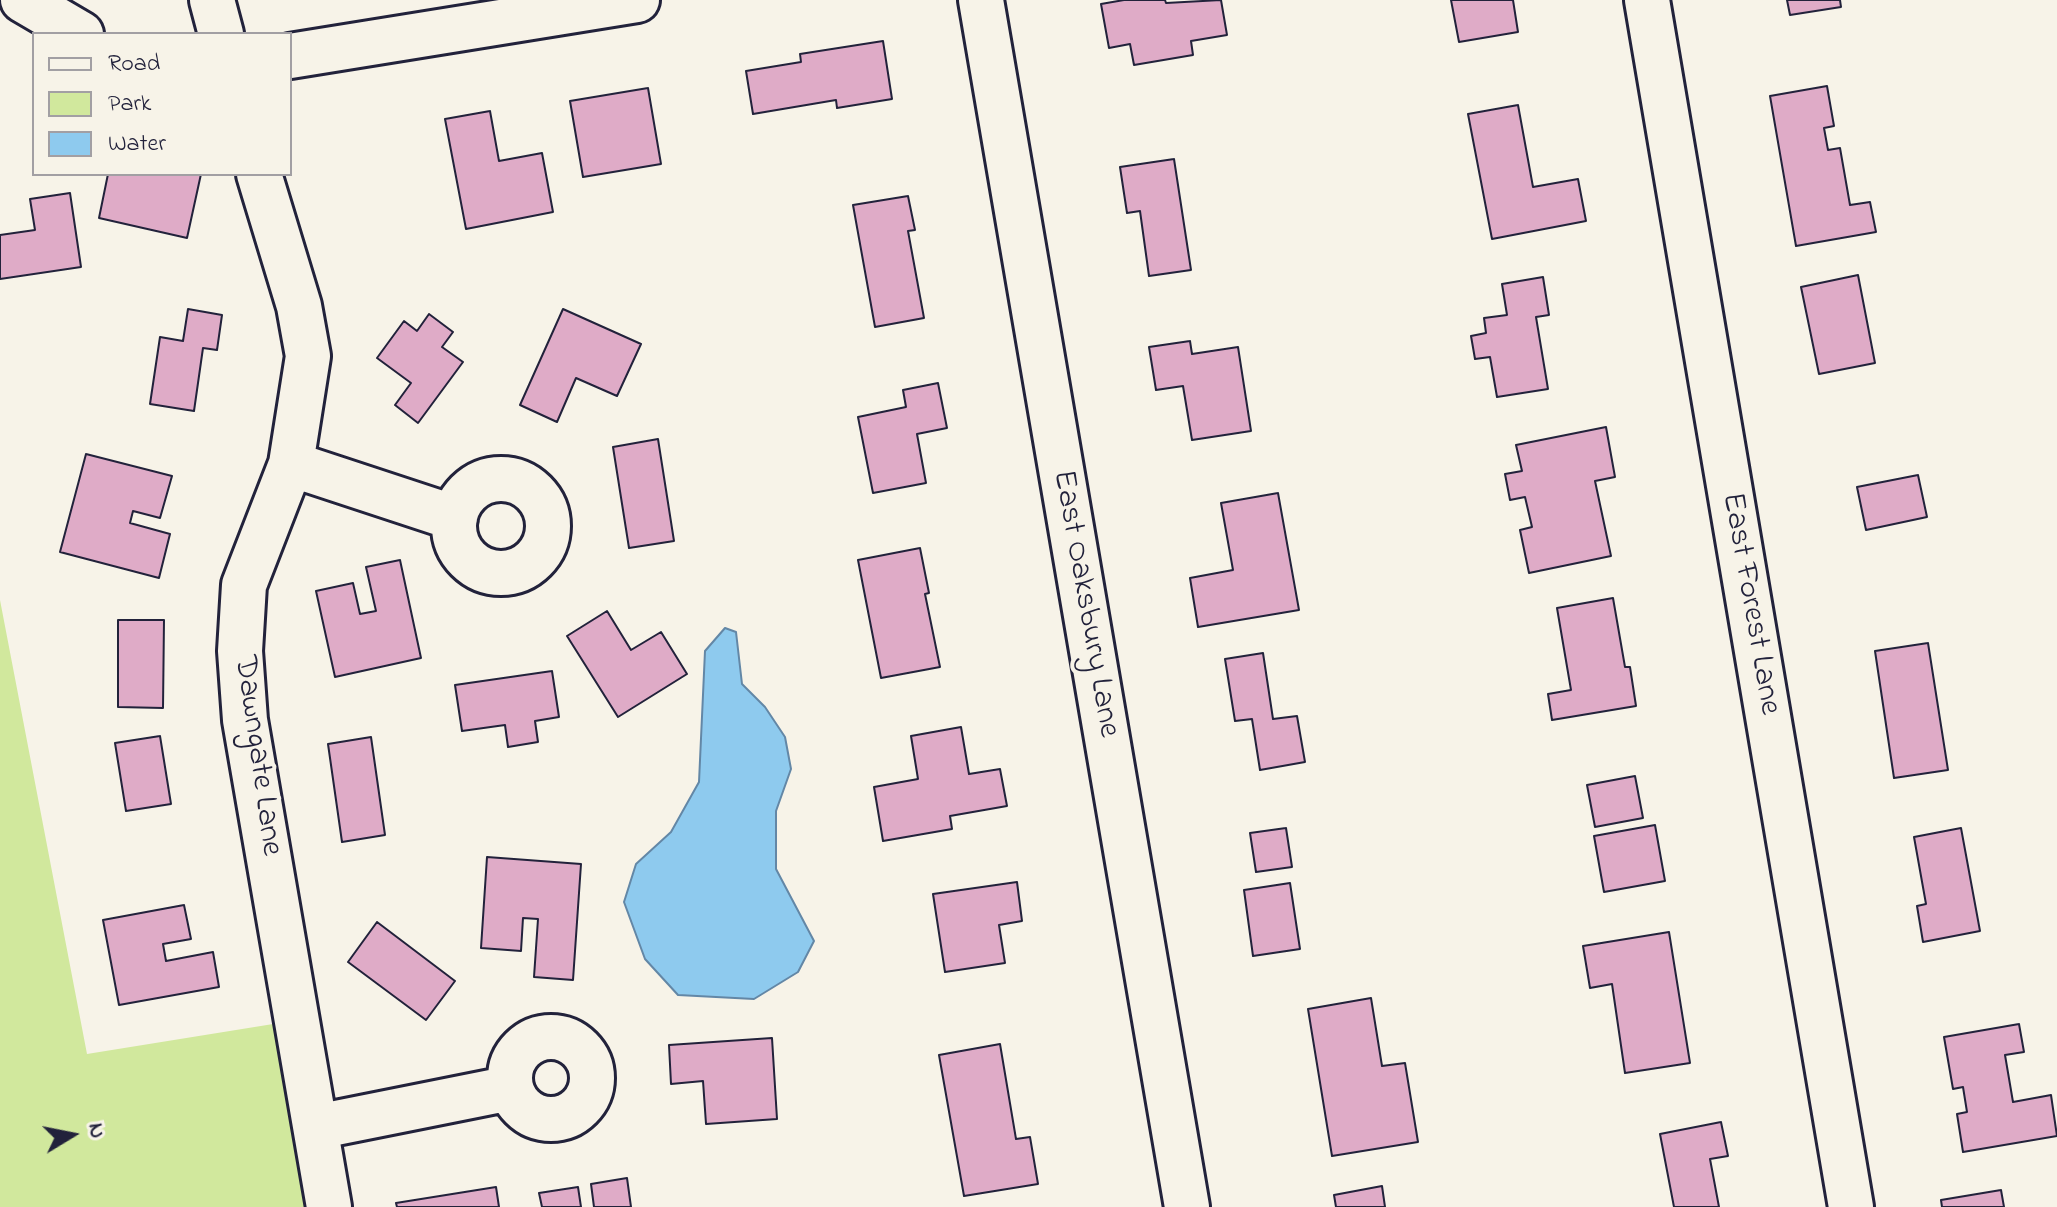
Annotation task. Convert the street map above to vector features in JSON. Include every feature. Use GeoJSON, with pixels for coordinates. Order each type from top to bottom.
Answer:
{"type":"FeatureCollection","features":[{"type":"Feature","properties":{"kind":"street"},"geometry":{"type":"LineString","coordinates":[[23,0],[78,32]]}},
{"type":"Feature","properties":{"kind":"street"},"geometry":{"type":"LineString","coordinates":[[212,0],[220,32]]}},
{"type":"Feature","properties":{"kind":"street"},"geometry":{"type":"LineString","coordinates":[[292,56],[467,14],[637,0]]}},
{"type":"Feature","properties":{"kind":"street","name":"East Oaksbury Lane"},"geometry":{"type":"LineString","coordinates":[[981,0],[1187,1207]]}},
{"type":"Feature","properties":{"kind":"street","name":"East Forest Lane"},"geometry":{"type":"LineString","coordinates":[[1647,0],[1851,1207]]}},
{"type":"Feature","properties":{"kind":"street","name":"Dawngate Lane"},"geometry":{"type":"LineString","coordinates":[[260,176],[299,306],[308,356],[291,464],[244,585],[240,651],[245,720],[329,1207]]}},
{"type":"Feature","properties":{"kind":"street"},"geometry":{"type":"LineString","coordinates":[[291,464],[455,518]]}},
{"type":"Feature","properties":{"kind":"street"},"geometry":{"type":"LineString","coordinates":[[316,1127],[511,1088]]}},
{"type":"Feature","properties":{"kind":"green space"},"geometry":{"type":"Polygon","coordinates":[[[0,600],[87,1054],[298,1020],[329,1207],[0,1207],[0,600]]]}},
{"type":"Feature","properties":{"kind":"water"},"geometry":{"type":"Polygon","coordinates":[[[725,628],[736,632],[742,684],[765,707],[785,737],[791,769],[776,811],[776,869],[814,941],[798,972],[754,999],[678,995],[645,959],[624,902],[636,864],[671,832],[699,782],[705,651],[725,628]]]}},
{"type":"Feature","properties":{"kind":"building"},"geometry":{"type":"Polygon","coordinates":[[[1124,0],[1165,0],[1166,3],[1221,0],[1227,35],[1191,41],[1193,55],[1134,65],[1130,44],[1109,48],[1101,4],[1124,0]]]}},
{"type":"Feature","properties":{"kind":"building"},"geometry":{"type":"Polygon","coordinates":[[[1451,0],[1513,0],[1518,32],[1459,42],[1451,0]]]}},
{"type":"Feature","properties":{"kind":"building"},"geometry":{"type":"Polygon","coordinates":[[[1787,0],[1840,0],[1841,7],[1790,15],[1787,0]]]}},
{"type":"Feature","properties":{"kind":"building"},"geometry":{"type":"Polygon","coordinates":[[[883,41],[892,99],[837,108],[836,100],[753,114],[746,71],[801,62],[800,54],[883,41]]]}},
{"type":"Feature","properties":{"kind":"building"},"geometry":{"type":"Polygon","coordinates":[[[1827,86],[1834,126],[1824,128],[1828,150],[1840,148],[1850,205],[1870,202],[1876,232],[1796,246],[1770,96],[1827,86]]]}},
{"type":"Feature","properties":{"kind":"building"},"geometry":{"type":"Polygon","coordinates":[[[648,88],[661,164],[583,177],[570,101],[648,88]]]}},
{"type":"Feature","properties":{"kind":"building"},"geometry":{"type":"Polygon","coordinates":[[[1518,105],[1533,187],[1578,179],[1586,221],[1492,239],[1468,114],[1518,105]]]}},
{"type":"Feature","properties":{"kind":"building"},"geometry":{"type":"Polygon","coordinates":[[[490,111],[499,161],[542,153],[553,212],[466,229],[445,119],[490,111]]]}},
{"type":"Feature","properties":{"kind":"building"},"geometry":{"type":"Polygon","coordinates":[[[1174,159],[1191,270],[1149,276],[1140,211],[1127,213],[1120,167],[1174,159]]]}},
{"type":"Feature","properties":{"kind":"building"},"geometry":{"type":"Polygon","coordinates":[[[108,176],[201,176],[187,238],[99,218],[108,176]]]}},
{"type":"Feature","properties":{"kind":"building"},"geometry":{"type":"Polygon","coordinates":[[[70,193],[81,267],[0,279],[0,235],[35,230],[30,199],[70,193]]]}},
{"type":"Feature","properties":{"kind":"building"},"geometry":{"type":"Polygon","coordinates":[[[908,196],[915,230],[908,231],[924,318],[875,327],[853,205],[908,196]]]}},
{"type":"Feature","properties":{"kind":"building"},"geometry":{"type":"Polygon","coordinates":[[[1858,275],[1875,363],[1819,374],[1801,287],[1858,275]]]}},
{"type":"Feature","properties":{"kind":"building"},"geometry":{"type":"Polygon","coordinates":[[[1543,277],[1549,315],[1536,317],[1548,389],[1497,397],[1490,357],[1475,359],[1471,336],[1486,333],[1484,318],[1507,315],[1502,284],[1543,277]]]}},
{"type":"Feature","properties":{"kind":"building"},"geometry":{"type":"Polygon","coordinates":[[[188,309],[222,315],[217,350],[203,348],[194,411],[150,404],[160,337],[183,341],[188,309]]]}},
{"type":"Feature","properties":{"kind":"building"},"geometry":{"type":"Polygon","coordinates":[[[563,309],[641,344],[617,396],[576,378],[557,422],[520,405],[563,309]]]}},
{"type":"Feature","properties":{"kind":"building"},"geometry":{"type":"Polygon","coordinates":[[[429,314],[453,332],[442,347],[463,362],[418,423],[395,405],[411,383],[377,358],[404,321],[417,331],[429,314]]]}},
{"type":"Feature","properties":{"kind":"building"},"geometry":{"type":"Polygon","coordinates":[[[1190,341],[1192,354],[1238,347],[1251,431],[1192,440],[1183,386],[1156,390],[1149,347],[1190,341]]]}},
{"type":"Feature","properties":{"kind":"building"},"geometry":{"type":"Polygon","coordinates":[[[938,383],[947,428],[917,434],[926,483],[873,493],[858,417],[906,407],[903,390],[938,383]]]}},
{"type":"Feature","properties":{"kind":"building"},"geometry":{"type":"Polygon","coordinates":[[[1606,427],[1615,477],[1595,481],[1611,556],[1529,573],[1520,530],[1532,527],[1525,497],[1510,500],[1505,474],[1522,471],[1516,445],[1606,427]]]}},
{"type":"Feature","properties":{"kind":"building"},"geometry":{"type":"Polygon","coordinates":[[[658,439],[674,541],[629,548],[613,447],[658,439]]]}},
{"type":"Feature","properties":{"kind":"building"},"geometry":{"type":"Polygon","coordinates":[[[86,454],[172,476],[160,518],[133,511],[130,523],[170,534],[159,578],[60,552],[86,454]]]}},
{"type":"Feature","properties":{"kind":"building"},"geometry":{"type":"Polygon","coordinates":[[[1918,475],[1927,517],[1866,530],[1857,487],[1918,475]]]}},
{"type":"Feature","properties":{"kind":"building"},"geometry":{"type":"Polygon","coordinates":[[[1278,493],[1299,610],[1198,627],[1190,578],[1233,570],[1221,503],[1278,493]]]}},
{"type":"Feature","properties":{"kind":"building"},"geometry":{"type":"Polygon","coordinates":[[[920,548],[929,593],[925,594],[940,667],[881,678],[858,560],[920,548]]]}},
{"type":"Feature","properties":{"kind":"building"},"geometry":{"type":"Polygon","coordinates":[[[400,560],[421,658],[335,677],[316,591],[353,583],[360,614],[376,611],[366,567],[400,560]]]}},
{"type":"Feature","properties":{"kind":"building"},"geometry":{"type":"Polygon","coordinates":[[[1613,598],[1625,667],[1630,667],[1636,706],[1552,720],[1548,694],[1571,690],[1557,608],[1613,598]]]}},
{"type":"Feature","properties":{"kind":"building"},"geometry":{"type":"Polygon","coordinates":[[[607,611],[631,650],[661,632],[687,674],[618,717],[567,636],[607,611]]]}},
{"type":"Feature","properties":{"kind":"building"},"geometry":{"type":"Polygon","coordinates":[[[118,620],[164,620],[163,708],[118,707],[118,620]]]}},
{"type":"Feature","properties":{"kind":"building"},"geometry":{"type":"Polygon","coordinates":[[[1928,643],[1948,770],[1894,778],[1875,651],[1928,643]]]}},
{"type":"Feature","properties":{"kind":"building"},"geometry":{"type":"Polygon","coordinates":[[[1263,653],[1273,719],[1297,716],[1305,762],[1260,770],[1252,719],[1235,721],[1225,659],[1263,653]]]}},
{"type":"Feature","properties":{"kind":"building"},"geometry":{"type":"Polygon","coordinates":[[[552,671],[559,717],[535,721],[538,742],[508,747],[505,725],[462,731],[455,685],[552,671]]]}},
{"type":"Feature","properties":{"kind":"building"},"geometry":{"type":"Polygon","coordinates":[[[961,727],[969,774],[1000,769],[1007,806],[950,816],[952,829],[883,841],[874,787],[918,779],[911,736],[961,727]]]}},
{"type":"Feature","properties":{"kind":"building"},"geometry":{"type":"Polygon","coordinates":[[[160,736],[171,804],[126,811],[115,743],[160,736]]]}},
{"type":"Feature","properties":{"kind":"building"},"geometry":{"type":"Polygon","coordinates":[[[371,737],[385,835],[342,842],[328,744],[371,737]]]}},
{"type":"Feature","properties":{"kind":"building"},"geometry":{"type":"Polygon","coordinates":[[[1635,776],[1643,818],[1595,827],[1587,785],[1635,776]]]}},
{"type":"Feature","properties":{"kind":"building"},"geometry":{"type":"Polygon","coordinates":[[[1655,825],[1665,881],[1604,892],[1594,836],[1655,825]]]}},
{"type":"Feature","properties":{"kind":"building"},"geometry":{"type":"Polygon","coordinates":[[[1286,828],[1292,867],[1256,872],[1250,833],[1286,828]]]}},
{"type":"Feature","properties":{"kind":"building"},"geometry":{"type":"Polygon","coordinates":[[[1961,828],[1980,931],[1923,942],[1917,906],[1926,904],[1914,837],[1961,828]]]}},
{"type":"Feature","properties":{"kind":"building"},"geometry":{"type":"Polygon","coordinates":[[[487,857],[581,864],[573,980],[534,977],[538,919],[523,918],[521,951],[481,948],[487,857]]]}},
{"type":"Feature","properties":{"kind":"building"},"geometry":{"type":"Polygon","coordinates":[[[1017,882],[1022,921],[999,925],[1005,963],[945,972],[933,894],[1017,882]]]}},
{"type":"Feature","properties":{"kind":"building"},"geometry":{"type":"Polygon","coordinates":[[[1290,883],[1300,949],[1253,956],[1244,890],[1290,883]]]}},
{"type":"Feature","properties":{"kind":"building"},"geometry":{"type":"Polygon","coordinates":[[[184,905],[191,939],[163,944],[166,961],[213,952],[219,987],[119,1005],[103,920],[184,905]]]}},
{"type":"Feature","properties":{"kind":"building"},"geometry":{"type":"Polygon","coordinates":[[[377,922],[455,981],[426,1020],[348,962],[377,922]]]}},
{"type":"Feature","properties":{"kind":"building"},"geometry":{"type":"Polygon","coordinates":[[[1669,932],[1690,1063],[1625,1073],[1612,984],[1590,988],[1583,946],[1669,932]]]}},
{"type":"Feature","properties":{"kind":"building"},"geometry":{"type":"Polygon","coordinates":[[[1371,998],[1382,1066],[1405,1063],[1418,1142],[1332,1156],[1308,1009],[1371,998]]]}},
{"type":"Feature","properties":{"kind":"building"},"geometry":{"type":"Polygon","coordinates":[[[2019,1024],[2024,1052],[2005,1055],[2013,1102],[2051,1095],[2057,1136],[1963,1152],[1957,1114],[1967,1112],[1963,1087],[1953,1089],[1944,1037],[2019,1024]]]}},
{"type":"Feature","properties":{"kind":"building"},"geometry":{"type":"Polygon","coordinates":[[[772,1038],[777,1119],[706,1124],[703,1081],[671,1084],[669,1045],[772,1038]]]}},
{"type":"Feature","properties":{"kind":"building"},"geometry":{"type":"Polygon","coordinates":[[[1000,1044],[1016,1139],[1030,1137],[1038,1184],[964,1196],[939,1055],[1000,1044]]]}},
{"type":"Feature","properties":{"kind":"building"},"geometry":{"type":"Polygon","coordinates":[[[1721,1122],[1728,1156],[1710,1159],[1719,1207],[1674,1207],[1660,1134],[1721,1122]]]}},
{"type":"Feature","properties":{"kind":"building"},"geometry":{"type":"Polygon","coordinates":[[[627,1178],[631,1207],[594,1207],[591,1184],[627,1178]]]}},
{"type":"Feature","properties":{"kind":"building"},"geometry":{"type":"Polygon","coordinates":[[[1382,1186],[1385,1207],[1336,1207],[1334,1195],[1382,1186]]]}},
{"type":"Feature","properties":{"kind":"building"},"geometry":{"type":"Polygon","coordinates":[[[496,1187],[499,1207],[397,1207],[396,1203],[496,1187]]]}},
{"type":"Feature","properties":{"kind":"building"},"geometry":{"type":"Polygon","coordinates":[[[578,1187],[581,1207],[542,1207],[539,1193],[578,1187]]]}},
{"type":"Feature","properties":{"kind":"building"},"geometry":{"type":"Polygon","coordinates":[[[2001,1190],[2004,1207],[1942,1207],[1941,1200],[2001,1190]]]}}]}
